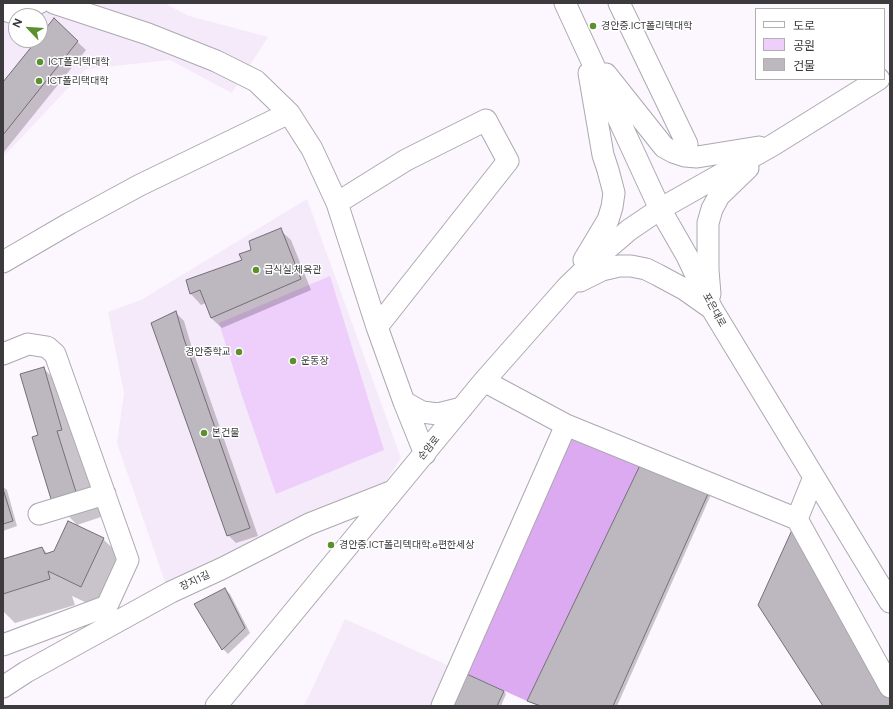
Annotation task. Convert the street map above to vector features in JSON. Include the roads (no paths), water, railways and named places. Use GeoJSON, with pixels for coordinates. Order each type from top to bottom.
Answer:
{"type":"FeatureCollection","features":[{"type":"Feature","properties":{"kind":"street"},"geometry":{"type":"LineString","coordinates":[[23,8],[39,3]]}},
{"type":"Feature","properties":{"kind":"street"},"geometry":{"type":"LineString","coordinates":[[54,3],[148,34],[216,61],[256,81],[289,113],[312,149],[337,203],[377,327],[404,402],[425,454]]}},
{"type":"Feature","properties":{"kind":"street","name":"포은대로"},"geometry":{"type":"LineString","coordinates":[[565,3],[660,209],[687,256],[712,309],[890,602]]}},
{"type":"Feature","properties":{"kind":"street"},"geometry":{"type":"LineString","coordinates":[[618,3],[687,144],[685,156]]}},
{"type":"Feature","properties":{"kind":"street"},"geometry":{"type":"LineString","coordinates":[[584,47],[664,147],[673,152],[685,156],[697,157],[773,145]]}},
{"type":"Feature","properties":{"kind":"street"},"geometry":{"type":"LineString","coordinates":[[567,287],[598,240],[608,220],[614,193],[603,155],[584,47]]}},
{"type":"Feature","properties":{"kind":"street"},"geometry":{"type":"LineString","coordinates":[[712,309],[708,270],[708,222],[712,209],[719,196],[773,145],[877,80]]}},
{"type":"Feature","properties":{"kind":"street"},"geometry":{"type":"LineString","coordinates":[[3,262],[70,223],[140,186],[289,113]]}},
{"type":"Feature","properties":{"kind":"street"},"geometry":{"type":"LineString","coordinates":[[337,203],[406,160],[486,120],[508,161],[377,327]]}},
{"type":"Feature","properties":{"kind":"street","name":"순암로"},"geometry":{"type":"LineString","coordinates":[[216,706],[484,381],[567,287],[601,254],[629,230],[660,209],[773,145]]}},
{"type":"Feature","properties":{"kind":"street"},"geometry":{"type":"LineString","coordinates":[[567,287],[602,270],[619,266],[631,266],[646,269],[658,274],[684,289],[712,309]]}},
{"type":"Feature","properties":{"kind":"street"},"geometry":{"type":"LineString","coordinates":[[3,354],[28,344],[47,347],[55,354],[128,560],[107,606],[3,645]]}},
{"type":"Feature","properties":{"kind":"street"},"geometry":{"type":"LineString","coordinates":[[484,381],[566,425],[797,519],[890,687]]}},
{"type":"Feature","properties":{"kind":"street"},"geometry":{"type":"LineString","coordinates":[[404,402],[422,412],[438,414],[462,408]]}},
{"type":"Feature","properties":{"kind":"street"},"geometry":{"type":"LineString","coordinates":[[442,706],[566,425]]}},
{"type":"Feature","properties":{"kind":"street"},"geometry":{"type":"LineString","coordinates":[[797,519],[814,477]]}},
{"type":"Feature","properties":{"kind":"street","name":"장지1길"},"geometry":{"type":"LineString","coordinates":[[3,687],[26,672],[171,592],[309,524],[395,490]]}},
{"type":"Feature","properties":{"kind":"street"},"geometry":{"type":"LineString","coordinates":[[39,514],[105,494]]}},
{"type":"Feature","properties":{"kind":"place","name":"경안중.ICT폴리텍대학"},"geometry":{"type":"Point","coordinates":[593,26]}},
{"type":"Feature","properties":{"kind":"place","name":"ICT폴리텍대학"},"geometry":{"type":"Point","coordinates":[40,62]}},
{"type":"Feature","properties":{"kind":"place","name":"ICT폴리택대학"},"geometry":{"type":"Point","coordinates":[39,81]}},
{"type":"Feature","properties":{"kind":"place","name":"급식실,체육관"},"geometry":{"type":"Point","coordinates":[256,270]}},
{"type":"Feature","properties":{"kind":"place","name":"경안중학교"},"geometry":{"type":"Point","coordinates":[239,352]}},
{"type":"Feature","properties":{"kind":"place","name":"운동장"},"geometry":{"type":"Point","coordinates":[293,361]}},
{"type":"Feature","properties":{"kind":"place","name":"본건물"},"geometry":{"type":"Point","coordinates":[204,433]}},
{"type":"Feature","properties":{"kind":"place","name":"경안중.ICT폴리텍대학.e편한세상"},"geometry":{"type":"Point","coordinates":[331,545]}}]}
